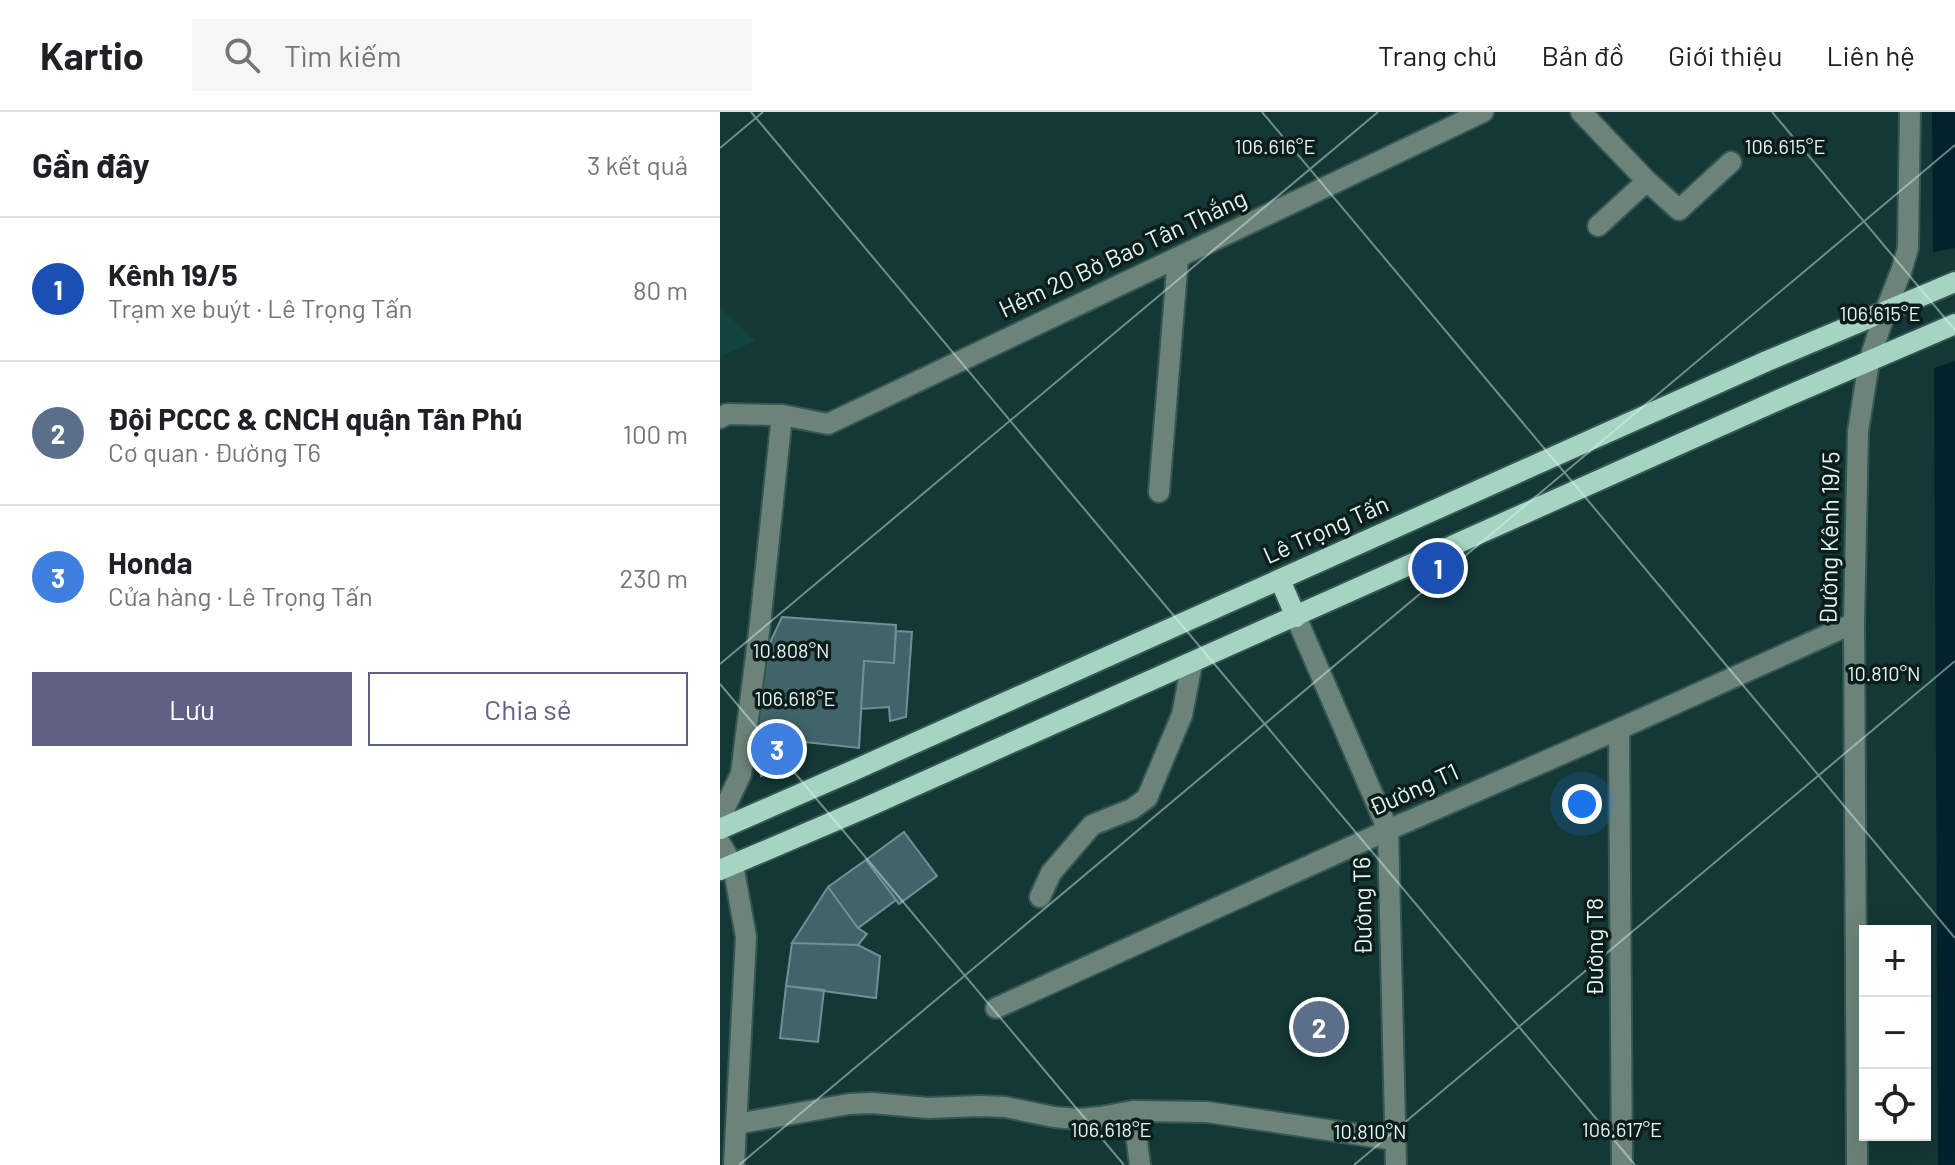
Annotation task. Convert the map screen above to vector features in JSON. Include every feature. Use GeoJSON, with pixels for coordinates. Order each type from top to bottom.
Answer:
{"type":"FeatureCollection","features":[{"type":"Feature","properties":{"kind":"main road","name":"Lê Trọng Tấn"},"geometry":{"type":"LineString","coordinates":[[720,829],[1767,361],[1955,282]]}},
{"type":"Feature","properties":{"kind":"main road"},"geometry":{"type":"LineString","coordinates":[[726,867],[1955,324]]}},
{"type":"Feature","properties":{"kind":"main road"},"geometry":{"type":"LineString","coordinates":[[1280,580],[1296,617]]}},
{"type":"Feature","properties":{"kind":"street","name":"Hẻm 20 Bờ Bao Tân Thắng"},"geometry":{"type":"LineString","coordinates":[[720,418],[727,414],[782,415],[828,424],[1483,112]]}},
{"type":"Feature","properties":{"kind":"street"},"geometry":{"type":"LineString","coordinates":[[1581,112],[1679,210],[1731,162]]}},
{"type":"Feature","properties":{"kind":"street","name":"Đường Kênh 19/5"},"geometry":{"type":"LineString","coordinates":[[1857,1165],[1854,623],[1858,431],[1869,362],[1908,248],[1910,112]]}},
{"type":"Feature","properties":{"kind":"street"},"geometry":{"type":"LineString","coordinates":[[1598,226],[1647,181]]}},
{"type":"Feature","properties":{"kind":"street"},"geometry":{"type":"LineString","coordinates":[[1159,492],[1178,257]]}},
{"type":"Feature","properties":{"kind":"street"},"geometry":{"type":"LineString","coordinates":[[720,818],[741,774],[782,415]]}},
{"type":"Feature","properties":{"kind":"street","name":"Đường T6"},"geometry":{"type":"LineString","coordinates":[[1296,617],[1388,830],[1396,1165]]}},
{"type":"Feature","properties":{"kind":"street","name":"Đường T1"},"geometry":{"type":"LineString","coordinates":[[996,1008],[1854,623]]}},
{"type":"Feature","properties":{"kind":"street"},"geometry":{"type":"LineString","coordinates":[[1040,897],[1051,873],[1092,825],[1132,809],[1147,798],[1182,715],[1192,663]]}},
{"type":"Feature","properties":{"kind":"street","name":"Đường T8"},"geometry":{"type":"LineString","coordinates":[[1619,729],[1622,1165]]}},
{"type":"Feature","properties":{"kind":"street"},"geometry":{"type":"LineString","coordinates":[[720,843],[746,937],[734,1165]]}},
{"type":"Feature","properties":{"kind":"street"},"geometry":{"type":"LineString","coordinates":[[736,1124],[849,1104],[872,1103],[928,1108],[1005,1107],[1078,1119],[1133,1111],[1207,1112],[1395,1140]]}},
{"type":"Feature","properties":{"kind":"street"},"geometry":{"type":"LineString","coordinates":[[1133,1111],[1140,1165]]}},
{"type":"Feature","properties":{"kind":"shaded area"},"geometry":{"type":"Polygon","coordinates":[[[1932,112],[1955,112],[1955,248],[1933,252],[1932,112]]]}},
{"type":"Feature","properties":{"kind":"shaded area"},"geometry":{"type":"Polygon","coordinates":[[[720,307],[755,341],[720,357],[720,307]]]}},
{"type":"Feature","properties":{"kind":"shaded area"},"geometry":{"type":"Polygon","coordinates":[[[1955,361],[1955,1165],[1938,1165],[1934,368],[1955,361]]]}},
{"type":"Feature","properties":{"kind":"building"},"geometry":{"type":"Polygon","coordinates":[[[782,617],[896,625],[894,663],[864,661],[859,748],[796,741],[795,763],[761,776],[754,727],[766,651],[782,617]]]}},
{"type":"Feature","properties":{"kind":"building"},"geometry":{"type":"Polygon","coordinates":[[[896,631],[912,632],[906,717],[890,721],[889,707],[861,709],[864,661],[894,663],[896,631]]]}},
{"type":"Feature","properties":{"kind":"building"},"geometry":{"type":"Polygon","coordinates":[[[904,832],[937,876],[899,904],[866,860],[904,832]]]}},
{"type":"Feature","properties":{"kind":"building"},"geometry":{"type":"Polygon","coordinates":[[[866,860],[896,900],[858,928],[828,887],[866,860]]]}},
{"type":"Feature","properties":{"kind":"building"},"geometry":{"type":"Polygon","coordinates":[[[828,887],[858,928],[867,934],[858,945],[792,943],[828,887]]]}},
{"type":"Feature","properties":{"kind":"building"},"geometry":{"type":"Polygon","coordinates":[[[792,943],[858,945],[880,956],[876,998],[786,986],[792,943]]]}},
{"type":"Feature","properties":{"kind":"building"},"geometry":{"type":"Polygon","coordinates":[[[786,986],[824,990],[818,1042],[780,1038],[786,986]]]}},
{"type":"Feature","properties":{"kind":"place","name":"Kênh 19/5"},"geometry":{"type":"Point","coordinates":[1438,568]}},
{"type":"Feature","properties":{"kind":"place","name":"Honda"},"geometry":{"type":"Point","coordinates":[777,749]}},
{"type":"Feature","properties":{"kind":"place","name":"Đội PCCC & CNCH quận Tân Phú"},"geometry":{"type":"Point","coordinates":[1319,1027]}}]}
